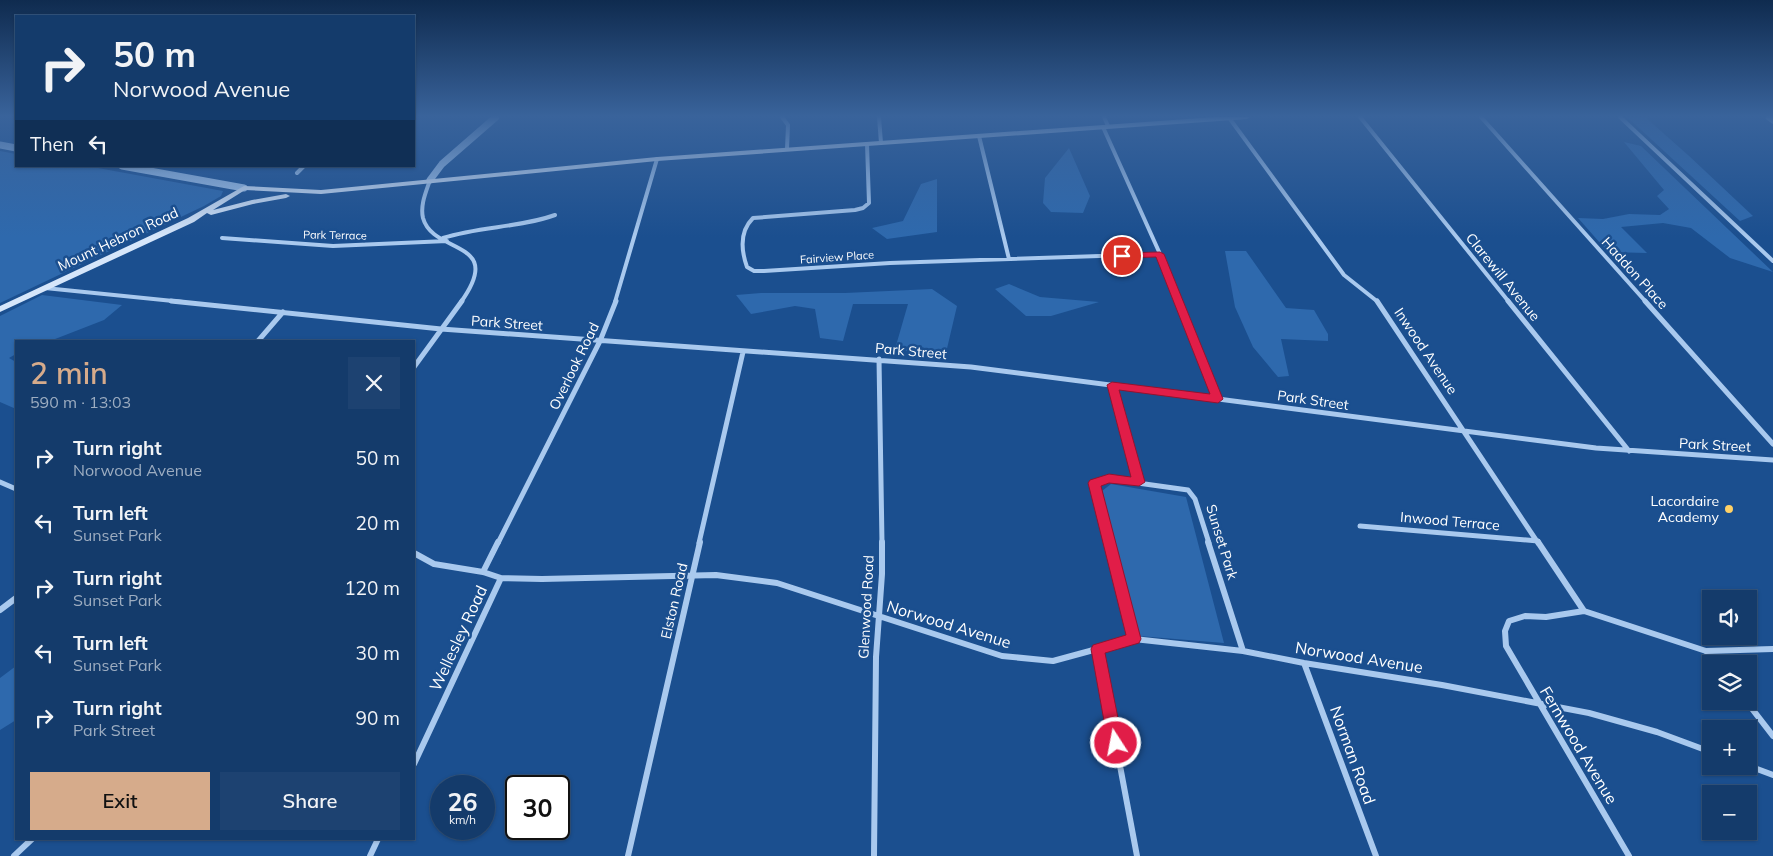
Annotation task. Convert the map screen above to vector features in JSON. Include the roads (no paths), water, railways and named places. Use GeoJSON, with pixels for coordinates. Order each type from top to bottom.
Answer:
{"type":"FeatureCollection","features":[{"type":"Feature","properties":{"kind":"main road"},"geometry":{"type":"LineString","coordinates":[[191,220],[252,202],[321,192],[684,157]]}},
{"type":"Feature","properties":{"kind":"main road"},"geometry":{"type":"LineString","coordinates":[[244,188],[321,192]]}},
{"type":"Feature","properties":{"kind":"main road","name":"Mount Hebron Road"},"geometry":{"type":"LineString","coordinates":[[0,309],[191,220],[244,188]]}},
{"type":"Feature","properties":{"kind":"street"},"geometry":{"type":"LineString","coordinates":[[415,366],[466,295],[476,268],[474,259],[469,254],[428,227],[422,219],[422,200],[430,180],[450,157]]}},
{"type":"Feature","properties":{"kind":"street","name":"Fairview Place"},"geometry":{"type":"LineString","coordinates":[[867,157],[869,203],[863,208],[855,210],[753,218],[744,227],[743,244],[747,267],[754,271],[764,271],[890,263],[1160,254]]}},
{"type":"Feature","properties":{"kind":"street"},"geometry":{"type":"LineString","coordinates":[[984,157],[1009,259]]}},
{"type":"Feature","properties":{"kind":"street"},"geometry":{"type":"LineString","coordinates":[[1118,157],[1160,254],[1218,399]]}},
{"type":"Feature","properties":{"kind":"street","name":"Inwood Avenue"},"geometry":{"type":"LineString","coordinates":[[1258,157],[1344,275],[1377,301],[1584,611]]}},
{"type":"Feature","properties":{"kind":"street","name":"Clarewill Avenue"},"geometry":{"type":"LineString","coordinates":[[1392,157],[1629,451]]}},
{"type":"Feature","properties":{"kind":"street","name":"Haddon Place"},"geometry":{"type":"LineString","coordinates":[[1517,157],[1773,444]]}},
{"type":"Feature","properties":{"kind":"street"},"geometry":{"type":"LineString","coordinates":[[1662,157],[1773,261]]}},
{"type":"Feature","properties":{"kind":"street","name":"Overlook Road"},"geometry":{"type":"LineString","coordinates":[[483,572],[600,342],[616,301],[658,159]]}},
{"type":"Feature","properties":{"kind":"street"},"geometry":{"type":"LineString","coordinates":[[128,167],[244,188]]}},
{"type":"Feature","properties":{"kind":"street"},"geometry":{"type":"LineString","coordinates":[[297,173],[303,167]]}},
{"type":"Feature","properties":{"kind":"street"},"geometry":{"type":"LineString","coordinates":[[443,238],[458,232],[526,225],[555,215]]}},
{"type":"Feature","properties":{"kind":"street","name":"Park Terrace"},"geometry":{"type":"LineString","coordinates":[[222,238],[334,246],[448,241]]}},
{"type":"Feature","properties":{"kind":"street","name":"Park Street"},"geometry":{"type":"LineString","coordinates":[[44,288],[441,329],[600,342],[971,367],[1629,451],[1773,460]]}},
{"type":"Feature","properties":{"kind":"street"},"geometry":{"type":"LineString","coordinates":[[259,340],[283,312]]}},
{"type":"Feature","properties":{"kind":"street","name":"Elston Road"},"geometry":{"type":"LineString","coordinates":[[628,856],[744,352]]}},
{"type":"Feature","properties":{"kind":"street","name":"Glenwood Road"},"geometry":{"type":"LineString","coordinates":[[874,856],[876,657],[882,574],[879,360]]}},
{"type":"Feature","properties":{"kind":"street"},"geometry":{"type":"LineString","coordinates":[[1112,385],[1139,482]]}},
{"type":"Feature","properties":{"kind":"street","name":"Sunset Park"},"geometry":{"type":"LineString","coordinates":[[1134,639],[1094,483],[1109,479],[1188,490],[1195,499],[1243,651]]}},
{"type":"Feature","properties":{"kind":"street"},"geometry":{"type":"LineString","coordinates":[[0,482],[15,489]]}},
{"type":"Feature","properties":{"kind":"street","name":"Inwood Terrace"},"geometry":{"type":"LineString","coordinates":[[1360,526],[1538,541]]}},
{"type":"Feature","properties":{"kind":"street","name":"Norwood Avenue"},"geometry":{"type":"LineString","coordinates":[[415,554],[434,564],[483,572],[501,578],[542,580],[716,575],[777,583],[880,618],[1002,656],[1029,660],[1053,661],[1134,639],[1243,651],[1304,663],[1442,685],[1589,713],[1657,732],[1702,749]]}},
{"type":"Feature","properties":{"kind":"street","name":"Wellesley Road"},"geometry":{"type":"LineString","coordinates":[[415,762],[501,578]]}},
{"type":"Feature","properties":{"kind":"street"},"geometry":{"type":"LineString","coordinates":[[0,610],[15,599]]}},
{"type":"Feature","properties":{"kind":"street"},"geometry":{"type":"LineString","coordinates":[[1584,611],[1706,651],[1773,649]]}},
{"type":"Feature","properties":{"kind":"street","name":"Fernwood Avenue"},"geometry":{"type":"LineString","coordinates":[[1584,611],[1546,617],[1524,616],[1509,621],[1505,631],[1506,646],[1629,856]]}},
{"type":"Feature","properties":{"kind":"street"},"geometry":{"type":"LineString","coordinates":[[1098,649],[1137,856]]}},
{"type":"Feature","properties":{"kind":"street"},"geometry":{"type":"LineString","coordinates":[[1706,651],[1709,655]]}},
{"type":"Feature","properties":{"kind":"street","name":"Norman Road"},"geometry":{"type":"LineString","coordinates":[[1304,663],[1376,856]]}},
{"type":"Feature","properties":{"kind":"street"},"geometry":{"type":"LineString","coordinates":[[1753,710],[1773,736]]}},
{"type":"Feature","properties":{"kind":"street"},"geometry":{"type":"LineString","coordinates":[[1757,769],[1773,775]]}},
{"type":"Feature","properties":{"kind":"street"},"geometry":{"type":"LineString","coordinates":[[14,856],[31,840]]}},
{"type":"Feature","properties":{"kind":"street"},"geometry":{"type":"LineString","coordinates":[[370,856],[378,840]]}},
{"type":"Feature","properties":{"kind":"place","name":"Lacordaire Academy"},"geometry":{"type":"Point","coordinates":[1729,509]}}]}
